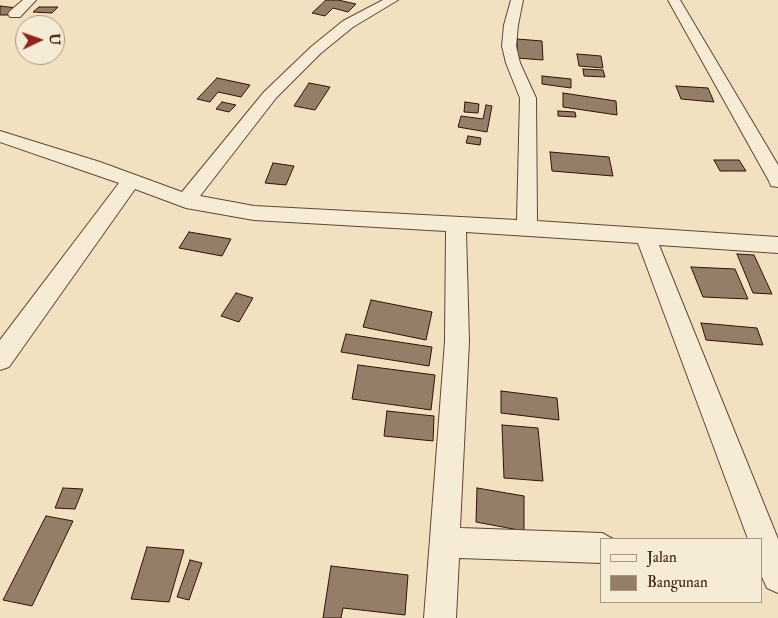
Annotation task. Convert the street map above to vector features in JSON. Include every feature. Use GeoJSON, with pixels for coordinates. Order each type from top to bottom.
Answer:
{"type":"FeatureCollection","features":[{"type":"Feature","properties":{"kind":"street"},"geometry":{"type":"LineString","coordinates":[[16,14],[30,0]]}},
{"type":"Feature","properties":{"kind":"street"},"geometry":{"type":"LineString","coordinates":[[186,201],[270,95],[316,50],[348,24],[392,0]]}},
{"type":"Feature","properties":{"kind":"street"},"geometry":{"type":"LineString","coordinates":[[517,0],[510,25],[509,46],[513,63],[528,98],[526,228]]}},
{"type":"Feature","properties":{"kind":"street"},"geometry":{"type":"LineString","coordinates":[[674,0],[778,181]]}},
{"type":"Feature","properties":{"kind":"street"},"geometry":{"type":"LineString","coordinates":[[0,136],[94,166],[186,201],[254,213],[526,228],[778,245]]}},
{"type":"Feature","properties":{"kind":"street"},"geometry":{"type":"LineString","coordinates":[[0,359],[130,180]]}},
{"type":"Feature","properties":{"kind":"street"},"geometry":{"type":"LineString","coordinates":[[440,618],[457,341],[456,224]]}},
{"type":"Feature","properties":{"kind":"street"},"geometry":{"type":"LineString","coordinates":[[645,236],[761,538]]}},
{"type":"Feature","properties":{"kind":"street"},"geometry":{"type":"LineString","coordinates":[[445,542],[600,548]]}},
{"type":"Feature","properties":{"kind":"street"},"geometry":{"type":"LineString","coordinates":[[763,544],[770,562]]}},
{"type":"Feature","properties":{"kind":"building"},"geometry":{"type":"Polygon","coordinates":[[[326,0],[338,0],[356,4],[348,12],[333,8],[325,16],[312,13],[326,0]]]}},
{"type":"Feature","properties":{"kind":"building"},"geometry":{"type":"Polygon","coordinates":[[[0,6],[17,8],[8,15],[0,15],[0,6]]]}},
{"type":"Feature","properties":{"kind":"building"},"geometry":{"type":"Polygon","coordinates":[[[39,7],[58,7],[52,13],[33,12],[39,7]]]}},
{"type":"Feature","properties":{"kind":"building"},"geometry":{"type":"Polygon","coordinates":[[[517,39],[542,41],[543,60],[517,58],[517,39]]]}},
{"type":"Feature","properties":{"kind":"building"},"geometry":{"type":"Polygon","coordinates":[[[577,54],[601,56],[603,68],[579,66],[577,54]]]}},
{"type":"Feature","properties":{"kind":"building"},"geometry":{"type":"Polygon","coordinates":[[[583,69],[603,70],[605,77],[584,76],[583,69]]]}},
{"type":"Feature","properties":{"kind":"building"},"geometry":{"type":"Polygon","coordinates":[[[542,76],[571,79],[571,88],[542,84],[542,76]]]}},
{"type":"Feature","properties":{"kind":"building"},"geometry":{"type":"Polygon","coordinates":[[[217,78],[250,85],[241,97],[218,92],[210,102],[197,99],[217,78]]]}},
{"type":"Feature","properties":{"kind":"building"},"geometry":{"type":"Polygon","coordinates":[[[309,83],[330,87],[315,110],[294,106],[309,83]]]}},
{"type":"Feature","properties":{"kind":"building"},"geometry":{"type":"Polygon","coordinates":[[[676,86],[708,88],[714,102],[681,99],[676,86]]]}},
{"type":"Feature","properties":{"kind":"building"},"geometry":{"type":"Polygon","coordinates":[[[563,93],[616,101],[617,115],[563,107],[563,93]]]}},
{"type":"Feature","properties":{"kind":"building"},"geometry":{"type":"Polygon","coordinates":[[[222,102],[236,105],[229,112],[216,109],[222,102]]]}},
{"type":"Feature","properties":{"kind":"building"},"geometry":{"type":"Polygon","coordinates":[[[465,102],[479,104],[478,113],[464,112],[465,102]]]}},
{"type":"Feature","properties":{"kind":"building"},"geometry":{"type":"Polygon","coordinates":[[[486,105],[492,106],[487,132],[458,127],[461,116],[483,119],[486,105]]]}},
{"type":"Feature","properties":{"kind":"building"},"geometry":{"type":"Polygon","coordinates":[[[558,111],[575,112],[576,117],[558,116],[558,111]]]}},
{"type":"Feature","properties":{"kind":"building"},"geometry":{"type":"Polygon","coordinates":[[[468,136],[481,138],[480,145],[466,143],[468,136]]]}},
{"type":"Feature","properties":{"kind":"building"},"geometry":{"type":"Polygon","coordinates":[[[550,152],[609,157],[613,176],[552,171],[550,152]]]}},
{"type":"Feature","properties":{"kind":"building"},"geometry":{"type":"Polygon","coordinates":[[[714,160],[739,160],[746,171],[720,171],[714,160]]]}},
{"type":"Feature","properties":{"kind":"building"},"geometry":{"type":"Polygon","coordinates":[[[273,163],[294,166],[286,185],[265,183],[273,163]]]}},
{"type":"Feature","properties":{"kind":"building"},"geometry":{"type":"Polygon","coordinates":[[[189,232],[231,239],[222,256],[179,248],[189,232]]]}},
{"type":"Feature","properties":{"kind":"building"},"geometry":{"type":"Polygon","coordinates":[[[737,254],[754,255],[772,294],[753,293],[737,254]]]}},
{"type":"Feature","properties":{"kind":"building"},"geometry":{"type":"Polygon","coordinates":[[[691,267],[735,269],[748,299],[703,297],[691,267]]]}},
{"type":"Feature","properties":{"kind":"building"},"geometry":{"type":"Polygon","coordinates":[[[236,293],[253,298],[239,322],[221,316],[236,293]]]}},
{"type":"Feature","properties":{"kind":"building"},"geometry":{"type":"Polygon","coordinates":[[[371,300],[432,312],[426,340],[363,327],[371,300]]]}},
{"type":"Feature","properties":{"kind":"building"},"geometry":{"type":"Polygon","coordinates":[[[701,323],[757,328],[763,345],[706,340],[701,323]]]}},
{"type":"Feature","properties":{"kind":"building"},"geometry":{"type":"Polygon","coordinates":[[[346,334],[432,347],[429,366],[341,352],[346,334]]]}},
{"type":"Feature","properties":{"kind":"building"},"geometry":{"type":"Polygon","coordinates":[[[358,365],[435,375],[431,410],[352,399],[358,365]]]}},
{"type":"Feature","properties":{"kind":"building"},"geometry":{"type":"Polygon","coordinates":[[[501,391],[557,398],[559,420],[501,413],[501,391]]]}},
{"type":"Feature","properties":{"kind":"building"},"geometry":{"type":"Polygon","coordinates":[[[387,411],[434,416],[433,441],[384,436],[387,411]]]}},
{"type":"Feature","properties":{"kind":"building"},"geometry":{"type":"Polygon","coordinates":[[[502,425],[538,428],[543,481],[504,478],[502,425]]]}},
{"type":"Feature","properties":{"kind":"building"},"geometry":{"type":"Polygon","coordinates":[[[63,488],[83,489],[75,509],[55,508],[63,488]]]}},
{"type":"Feature","properties":{"kind":"building"},"geometry":{"type":"Polygon","coordinates":[[[477,488],[524,496],[524,531],[476,522],[477,488]]]}},
{"type":"Feature","properties":{"kind":"building"},"geometry":{"type":"Polygon","coordinates":[[[46,516],[73,521],[32,606],[3,600],[46,516]]]}},
{"type":"Feature","properties":{"kind":"building"},"geometry":{"type":"Polygon","coordinates":[[[147,547],[184,550],[169,602],[131,599],[147,547]]]}},
{"type":"Feature","properties":{"kind":"building"},"geometry":{"type":"Polygon","coordinates":[[[190,560],[202,563],[189,600],[177,597],[190,560]]]}},
{"type":"Feature","properties":{"kind":"building"},"geometry":{"type":"Polygon","coordinates":[[[331,566],[408,575],[405,615],[343,608],[341,618],[323,618],[331,566]]]}}]}
